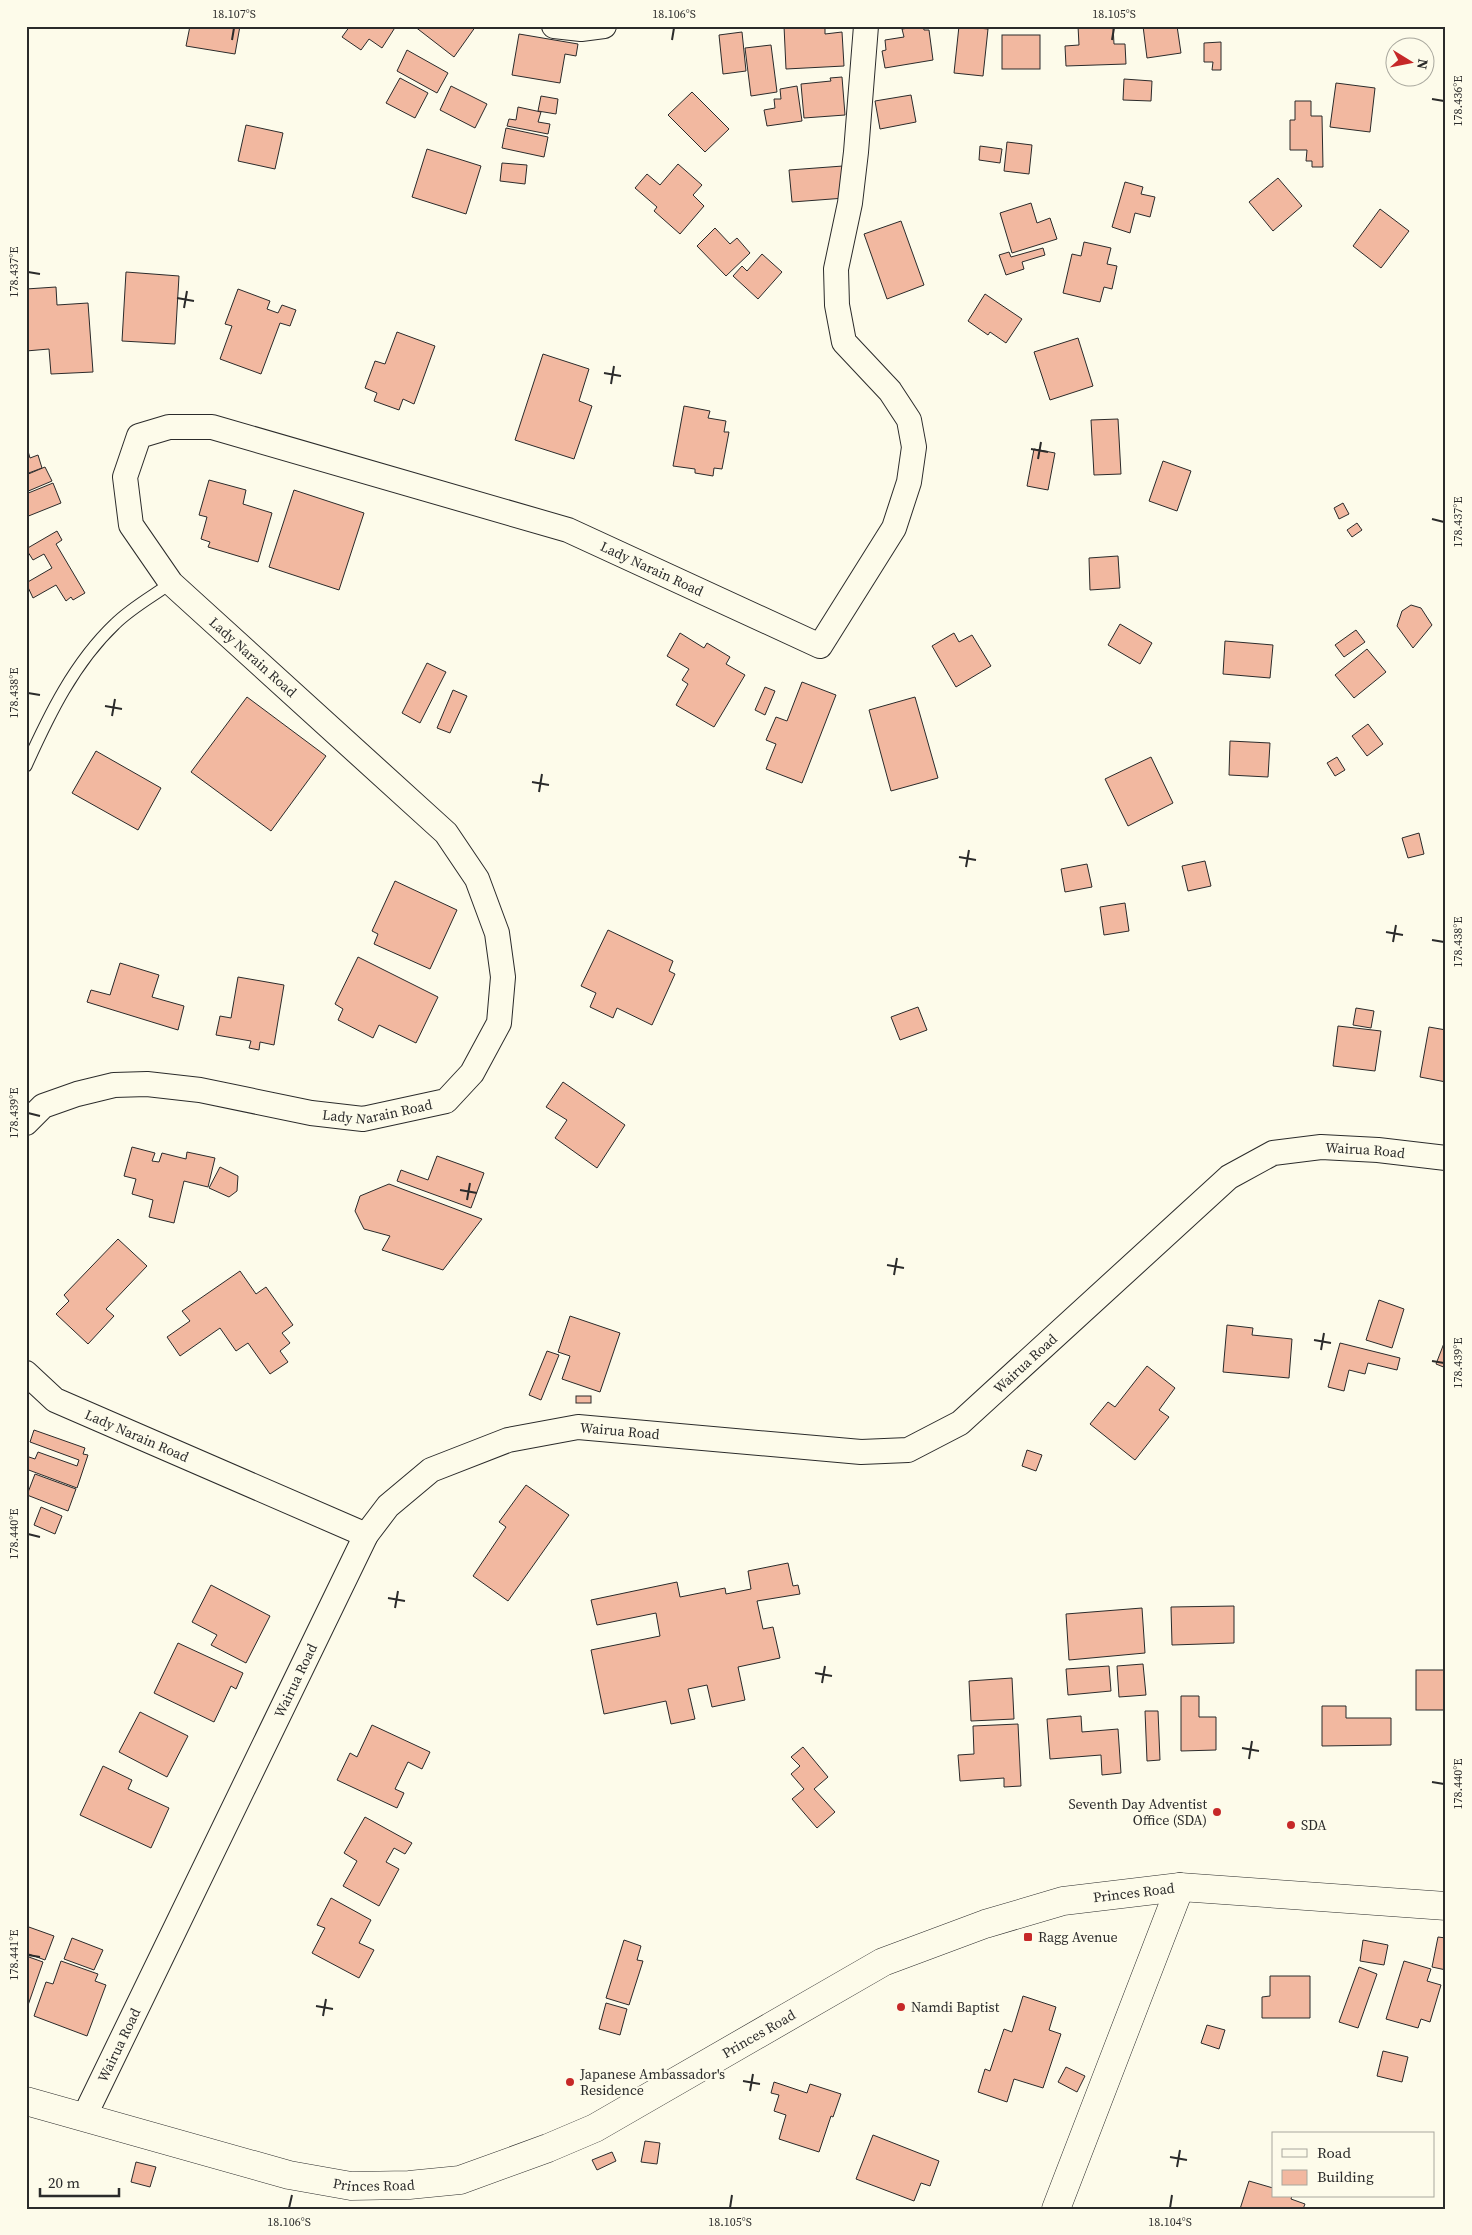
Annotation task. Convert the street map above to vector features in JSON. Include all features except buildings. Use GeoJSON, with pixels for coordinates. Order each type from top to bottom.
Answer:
{"type":"FeatureCollection","features":[{"type":"Feature","properties":{"kind":"main road","name":"Princes Road"},"geometry":{"type":"LineString","coordinates":[[26,2101],[289,2175],[351,2186],[409,2185],[460,2180],[548,2148],[595,2128],[883,1962],[985,1924],[1063,1901],[1180,1887],[1446,1906]]}},
{"type":"Feature","properties":{"kind":"main road"},"geometry":{"type":"LineString","coordinates":[[1056,2209],[1180,1887]]}},
{"type":"Feature","properties":{"kind":"street"},"geometry":{"type":"LineString","coordinates":[[554,26],[581,29],[604,26]]}},
{"type":"Feature","properties":{"kind":"street","name":"Lady Narain Road"},"geometry":{"type":"LineString","coordinates":[[26,1123],[43,1106],[77,1094],[114,1086],[147,1084],[200,1090],[285,1108],[363,1119],[446,1100],[472,1073],[499,1023],[503,977],[497,933],[478,879],[446,833],[171,583],[131,525],[125,477],[139,436],[169,427],[212,427],[568,530],[820,646],[894,528],[909,482],[914,447],[909,420],[890,390],[844,342],[838,305],[836,270],[850,203],[866,26]]}},
{"type":"Feature","properties":{"kind":"street","name":"Wairua Road"},"geometry":{"type":"LineString","coordinates":[[84,2117],[366,1535],[388,1506],[431,1470],[508,1440],[578,1427],[861,1452],[908,1450],[960,1423],[1229,1177],[1273,1153],[1321,1147],[1378,1150],[1446,1158]]}},
{"type":"Feature","properties":{"kind":"street","name":"Lady Narain Road"},"geometry":{"type":"LineString","coordinates":[[26,1373],[55,1400],[366,1535]]}},
{"type":"Feature","properties":{"kind":"lane"},"geometry":{"type":"LineString","coordinates":[[26,766],[57,703],[91,650],[116,622],[171,583]]}},
{"type":"Feature","properties":{"kind":"place","name":"Seventh Day Adventist Office (SDA)"},"geometry":{"type":"Point","coordinates":[1217,1812]}},
{"type":"Feature","properties":{"kind":"place","name":"SDA"},"geometry":{"type":"Point","coordinates":[1291,1825]}},
{"type":"Feature","properties":{"kind":"place","name":"Ragg Avenue"},"geometry":{"type":"Point","coordinates":[1028,1937]}},
{"type":"Feature","properties":{"kind":"place","name":"Namdi Baptist"},"geometry":{"type":"Point","coordinates":[901,2007]}},
{"type":"Feature","properties":{"kind":"place","name":"Japanese Ambassador's Residence"},"geometry":{"type":"Point","coordinates":[570,2082]}}]}
